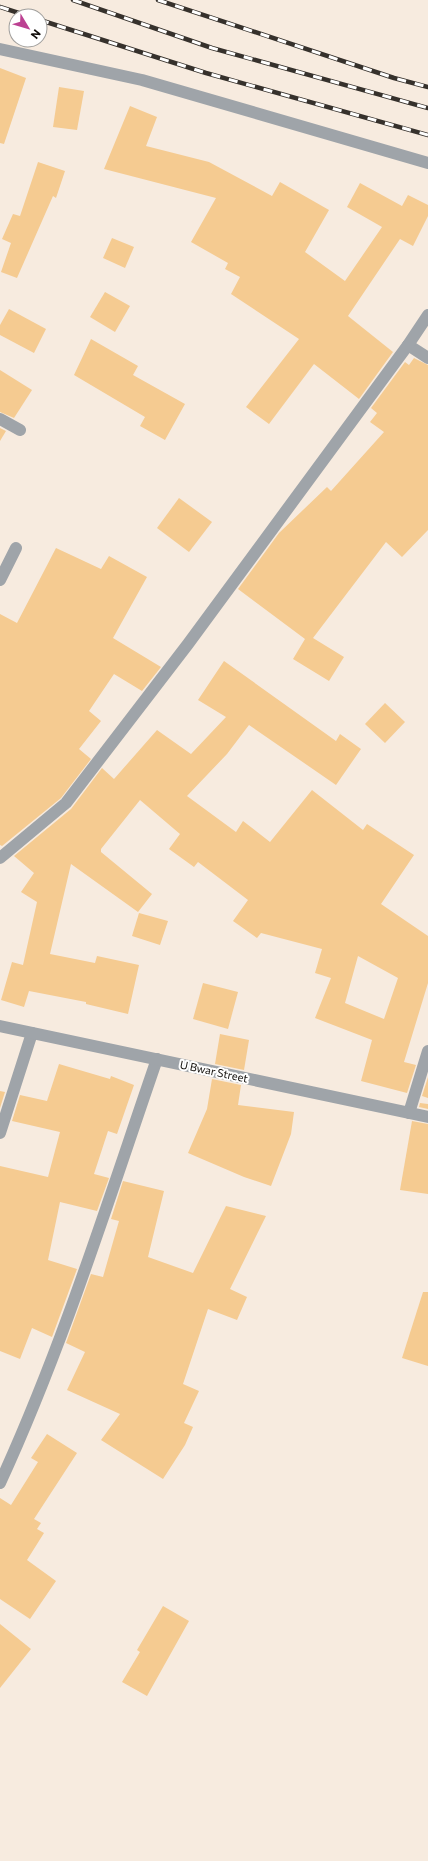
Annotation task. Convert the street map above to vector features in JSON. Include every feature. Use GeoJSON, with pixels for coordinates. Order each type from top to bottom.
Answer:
{"type":"FeatureCollection","features":[{"type":"Feature","properties":{"kind":"street"},"geometry":{"type":"LineString","coordinates":[[0,49],[142,80],[428,163]]}},
{"type":"Feature","properties":{"kind":"street"},"geometry":{"type":"LineString","coordinates":[[0,858],[66,803],[188,644],[408,345],[428,315]]}},
{"type":"Feature","properties":{"kind":"street"},"geometry":{"type":"LineString","coordinates":[[408,345],[428,358]]}},
{"type":"Feature","properties":{"kind":"street"},"geometry":{"type":"LineString","coordinates":[[0,419],[20,430]]}},
{"type":"Feature","properties":{"kind":"street"},"geometry":{"type":"LineString","coordinates":[[0,580],[16,548]]}},
{"type":"Feature","properties":{"kind":"street","name":"U Bwar Street"},"geometry":{"type":"LineString","coordinates":[[0,1026],[428,1117]]}},
{"type":"Feature","properties":{"kind":"street"},"geometry":{"type":"LineString","coordinates":[[0,1133],[32,1033]]}},
{"type":"Feature","properties":{"kind":"street"},"geometry":{"type":"LineString","coordinates":[[408,1112],[428,1051]]}},
{"type":"Feature","properties":{"kind":"street"},"geometry":{"type":"LineString","coordinates":[[0,1483],[28,1422],[56,1348],[157,1059]]}},
{"type":"Feature","properties":{"kind":"building"},"geometry":{"type":"Polygon","coordinates":[[[0,68],[26,78],[4,144],[0,143],[0,68]]]}},
{"type":"Feature","properties":{"kind":"building"},"geometry":{"type":"Polygon","coordinates":[[[59,87],[84,91],[77,130],[53,127],[59,87]]]}},
{"type":"Feature","properties":{"kind":"building"},"geometry":{"type":"Polygon","coordinates":[[[130,106],[157,117],[146,146],[209,162],[272,196],[280,182],[329,210],[305,252],[345,281],[382,227],[347,207],[360,183],[402,206],[408,195],[428,205],[428,216],[413,246],[400,239],[348,316],[393,352],[359,399],[314,364],[269,424],[246,407],[299,339],[231,294],[240,277],[225,269],[228,263],[191,242],[216,198],[104,169],[130,106]]]}},
{"type":"Feature","properties":{"kind":"building"},"geometry":{"type":"Polygon","coordinates":[[[38,162],[65,171],[56,198],[53,196],[17,278],[1,272],[11,243],[2,239],[13,214],[20,216],[38,162]]]}},
{"type":"Feature","properties":{"kind":"building"},"geometry":{"type":"Polygon","coordinates":[[[112,238],[134,247],[125,268],[103,258],[112,238]]]}},
{"type":"Feature","properties":{"kind":"building"},"geometry":{"type":"Polygon","coordinates":[[[105,292],[130,306],[115,332],[90,317],[105,292]]]}},
{"type":"Feature","properties":{"kind":"building"},"geometry":{"type":"Polygon","coordinates":[[[9,309],[46,329],[34,353],[0,335],[0,325],[9,309]]]}},
{"type":"Feature","properties":{"kind":"building"},"geometry":{"type":"Polygon","coordinates":[[[91,339],[138,366],[133,375],[185,404],[165,440],[140,426],[145,417],[74,375],[91,339]]]}},
{"type":"Feature","properties":{"kind":"building"},"geometry":{"type":"Polygon","coordinates":[[[414,358],[428,365],[428,530],[402,557],[386,542],[313,638],[344,657],[329,681],[293,659],[305,639],[238,589],[279,533],[327,487],[331,491],[384,432],[370,422],[377,413],[371,408],[405,362],[409,365],[414,358]]]}},
{"type":"Feature","properties":{"kind":"building"},"geometry":{"type":"Polygon","coordinates":[[[0,370],[32,390],[14,418],[0,412],[0,370]]]}},
{"type":"Feature","properties":{"kind":"building"},"geometry":{"type":"Polygon","coordinates":[[[0,428],[6,431],[0,441],[0,428]]]}},
{"type":"Feature","properties":{"kind":"building"},"geometry":{"type":"Polygon","coordinates":[[[179,498],[212,522],[189,552],[157,528],[179,498]]]}},
{"type":"Feature","properties":{"kind":"building"},"geometry":{"type":"Polygon","coordinates":[[[56,548],[101,569],[109,556],[147,577],[113,638],[161,667],[142,691],[114,674],[89,711],[101,721],[79,749],[91,759],[61,798],[2,846],[0,845],[0,614],[17,623],[56,548]]]}},
{"type":"Feature","properties":{"kind":"building"},"geometry":{"type":"Polygon","coordinates":[[[224,661],[336,741],[340,734],[361,749],[336,785],[249,725],[227,754],[187,796],[236,832],[243,821],[270,842],[312,790],[363,830],[367,824],[414,855],[381,904],[428,936],[428,983],[404,1062],[416,1065],[407,1093],[361,1081],[372,1040],[315,1018],[331,978],[315,973],[322,949],[261,933],[257,938],[233,921],[248,900],[198,862],[194,867],[169,849],[180,834],[140,800],[101,849],[101,852],[152,894],[138,912],[71,864],[50,954],[95,963],[97,956],[139,965],[128,1014],[86,1004],[86,1002],[29,991],[24,1007],[1,1000],[12,962],[23,965],[37,902],[21,892],[34,873],[14,856],[71,809],[102,768],[114,779],[157,730],[191,754],[226,717],[198,700],[224,661]],[[358,956],[345,1003],[384,1019],[398,978],[358,956]]]}},
{"type":"Feature","properties":{"kind":"building"},"geometry":{"type":"Polygon","coordinates":[[[385,703],[405,722],[385,743],[365,724],[385,703]]]}},
{"type":"Feature","properties":{"kind":"building"},"geometry":{"type":"Polygon","coordinates":[[[139,913],[168,921],[160,945],[132,936],[139,913]]]}},
{"type":"Feature","properties":{"kind":"building"},"geometry":{"type":"Polygon","coordinates":[[[203,983],[238,992],[228,1029],[193,1019],[203,983]]]}},
{"type":"Feature","properties":{"kind":"building"},"geometry":{"type":"Polygon","coordinates":[[[220,1034],[249,1040],[244,1070],[215,1064],[220,1034]]]}},
{"type":"Feature","properties":{"kind":"building"},"geometry":{"type":"Polygon","coordinates":[[[59,1064],[110,1079],[111,1076],[134,1085],[117,1134],[108,1131],[94,1174],[109,1178],[97,1211],[60,1202],[48,1260],[77,1269],[52,1337],[32,1328],[20,1359],[0,1351],[0,1166],[48,1177],[60,1132],[12,1121],[20,1095],[47,1101],[59,1064]]]}},
{"type":"Feature","properties":{"kind":"building"},"geometry":{"type":"Polygon","coordinates":[[[428,1077],[428,1098],[422,1096],[428,1077]]]}},
{"type":"Feature","properties":{"kind":"building"},"geometry":{"type":"Polygon","coordinates":[[[212,1079],[241,1085],[238,1105],[294,1112],[291,1134],[271,1186],[244,1177],[188,1153],[207,1109],[212,1079]]]}},
{"type":"Feature","properties":{"kind":"building"},"geometry":{"type":"Polygon","coordinates":[[[0,1091],[5,1092],[0,1108],[0,1091]]]}},
{"type":"Feature","properties":{"kind":"building"},"geometry":{"type":"Polygon","coordinates":[[[420,1103],[428,1104],[428,1109],[419,1107],[420,1103]]]}},
{"type":"Feature","properties":{"kind":"building"},"geometry":{"type":"Polygon","coordinates":[[[412,1121],[428,1124],[428,1194],[400,1190],[412,1121]]]}},
{"type":"Feature","properties":{"kind":"building"},"geometry":{"type":"Polygon","coordinates":[[[123,1181],[164,1191],[148,1257],[193,1273],[226,1206],[266,1216],[230,1289],[247,1297],[237,1320],[208,1309],[183,1384],[199,1391],[184,1423],[193,1427],[185,1445],[163,1479],[101,1440],[120,1414],[67,1390],[85,1352],[66,1343],[91,1274],[103,1277],[119,1221],[111,1219],[123,1181]]]}},
{"type":"Feature","properties":{"kind":"building"},"geometry":{"type":"Polygon","coordinates":[[[423,1292],[428,1292],[428,1366],[402,1358],[423,1292]]]}},
{"type":"Feature","properties":{"kind":"building"},"geometry":{"type":"Polygon","coordinates":[[[47,1434],[77,1453],[34,1519],[41,1523],[37,1529],[44,1533],[27,1560],[56,1581],[30,1619],[0,1599],[0,1498],[11,1505],[38,1462],[31,1458],[47,1434]]]}},
{"type":"Feature","properties":{"kind":"building"},"geometry":{"type":"Polygon","coordinates":[[[163,1606],[189,1621],[147,1696],[122,1682],[140,1652],[137,1650],[163,1606]]]}},
{"type":"Feature","properties":{"kind":"building"},"geometry":{"type":"Polygon","coordinates":[[[0,1624],[31,1649],[0,1688],[0,1624]]]}},
{"type":"Feature","properties":{"kind":"railway"},"geometry":{"type":"LineString","coordinates":[[73,0],[212,48],[428,108]]}},
{"type":"Feature","properties":{"kind":"railway"},"geometry":{"type":"LineString","coordinates":[[158,0],[394,78],[428,87]]}},
{"type":"Feature","properties":{"kind":"railway"},"geometry":{"type":"LineString","coordinates":[[0,7],[8,10]]}},
{"type":"Feature","properties":{"kind":"railway"},"geometry":{"type":"LineString","coordinates":[[48,23],[206,73],[428,135]]}}]}
